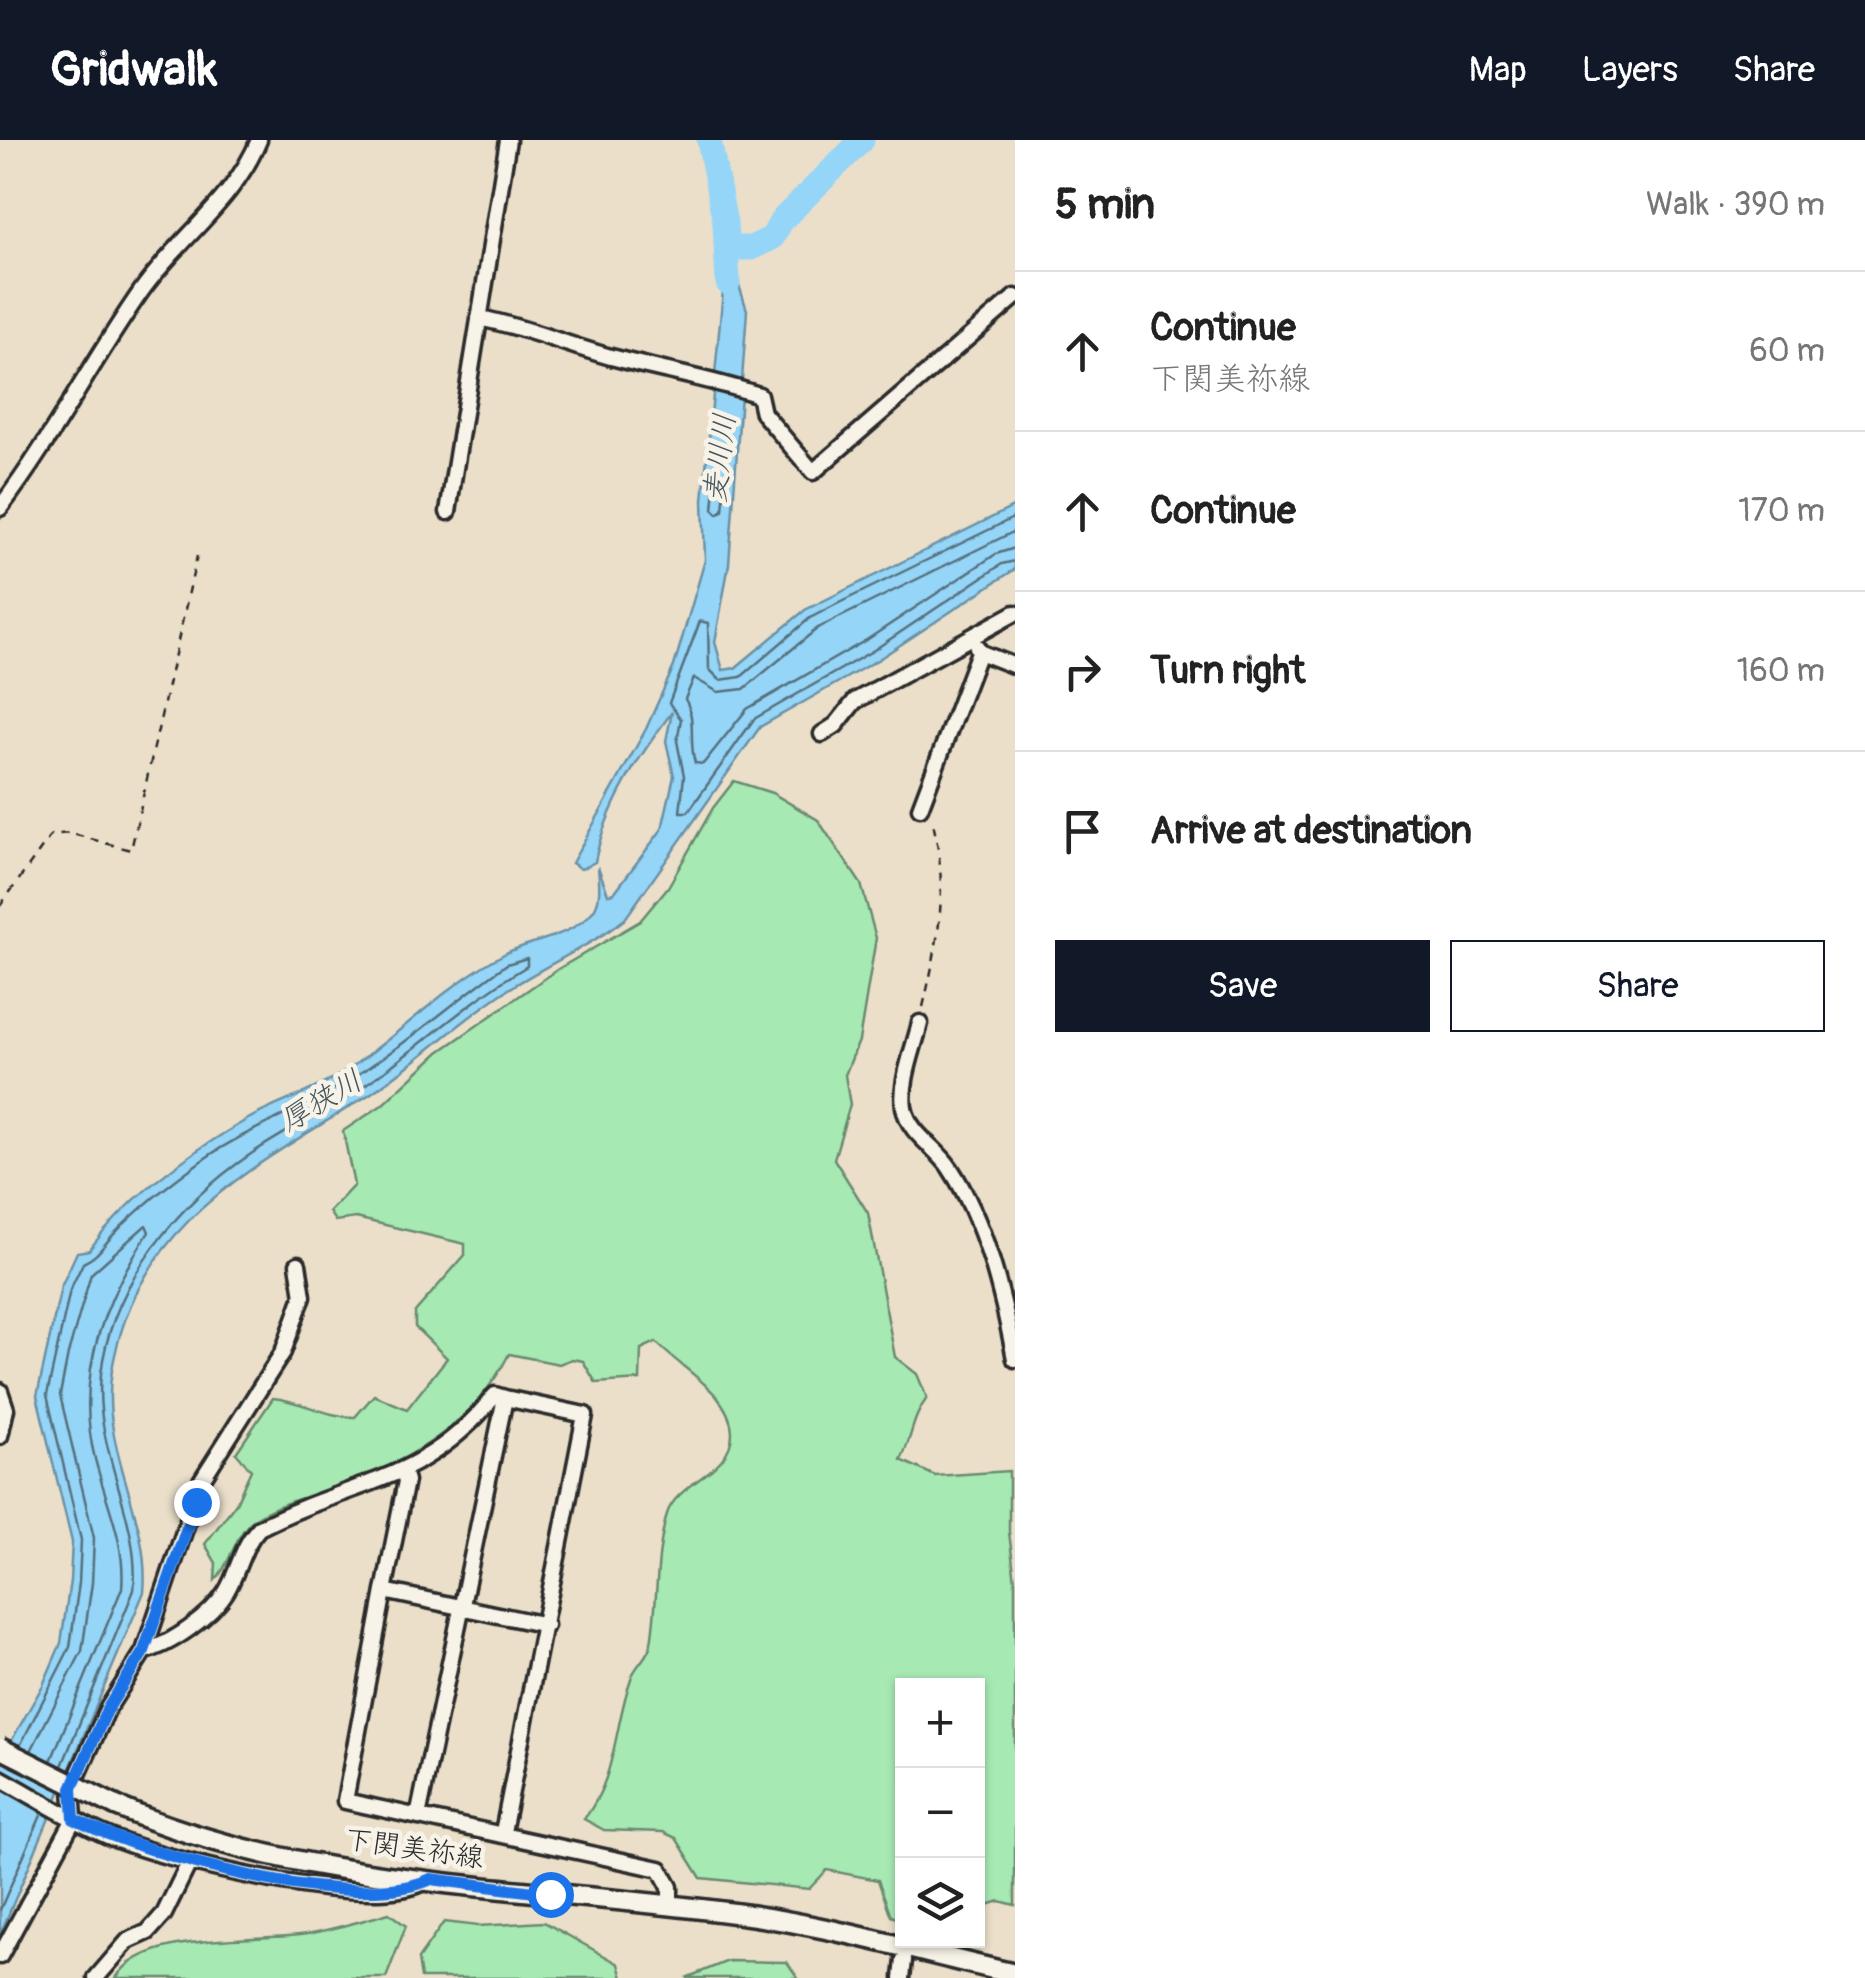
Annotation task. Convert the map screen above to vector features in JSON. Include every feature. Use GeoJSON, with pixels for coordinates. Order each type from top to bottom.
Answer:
{"type":"FeatureCollection","features":[{"type":"Feature","properties":{"kind":"main road","name":"下関美祢線"},"geometry":{"type":"LineString","coordinates":[[0,1748],[116,1806],[234,1849],[431,1879],[778,1920],[1015,1974]]}},
{"type":"Feature","properties":{"kind":"street"},"geometry":{"type":"LineString","coordinates":[[0,508],[43,451],[144,287],[237,184],[259,140]]}},
{"type":"Feature","properties":{"kind":"street"},"geometry":{"type":"LineString","coordinates":[[448,512],[508,140]]}},
{"type":"Feature","properties":{"kind":"street"},"geometry":{"type":"LineString","coordinates":[[479,318],[528,327],[617,359],[670,368],[759,395],[763,413],[814,472],[1015,297]]}},
{"type":"Feature","properties":{"kind":"street"},"geometry":{"type":"LineString","coordinates":[[822,734],[836,726],[854,701],[977,645],[1015,613]]}},
{"type":"Feature","properties":{"kind":"street"},"geometry":{"type":"LineString","coordinates":[[977,645],[1015,666]]}},
{"type":"Feature","properties":{"kind":"street"},"geometry":{"type":"LineString","coordinates":[[920,808],[977,645]]}},
{"type":"Feature","properties":{"kind":"street"},"geometry":{"type":"LineString","coordinates":[[920,1023],[903,1095],[904,1110],[911,1128],[952,1169],[991,1262],[1015,1359]]}},
{"type":"Feature","properties":{"kind":"street"},"geometry":{"type":"LineString","coordinates":[[0,1956],[69,1816],[72,1788],[108,1708],[144,1651],[202,1482],[262,1389],[297,1318],[302,1296],[298,1264]]}},
{"type":"Feature","properties":{"kind":"street"},"geometry":{"type":"LineString","coordinates":[[0,1390],[6,1409],[0,1436]]}},
{"type":"Feature","properties":{"kind":"street"},"geometry":{"type":"LineString","coordinates":[[144,1651],[198,1620],[226,1593],[244,1547],[258,1528],[403,1471],[467,1431],[495,1396],[585,1416],[503,1832]]}},
{"type":"Feature","properties":{"kind":"street"},"geometry":{"type":"LineString","coordinates":[[418,1816],[505,1398]]}},
{"type":"Feature","properties":{"kind":"street"},"geometry":{"type":"LineString","coordinates":[[403,1471],[406,1481],[345,1801],[503,1832],[660,1870],[670,1887],[670,1906]]}},
{"type":"Feature","properties":{"kind":"street"},"geometry":{"type":"LineString","coordinates":[[384,1591],[546,1625]]}},
{"type":"Feature","properties":{"kind":"street"},"geometry":{"type":"LineString","coordinates":[[0,1778],[132,1845],[189,1863],[345,1887],[415,1887],[431,1879]]}},
{"type":"Feature","properties":{"kind":"street"},"geometry":{"type":"LineString","coordinates":[[96,1978],[128,1941],[148,1932],[164,1914],[189,1863]]}},
{"type":"Feature","properties":{"kind":"street"},"geometry":{"type":"LineString","coordinates":[[902,1978],[904,1960]]}},
{"type":"Feature","properties":{"kind":"path"},"geometry":{"type":"LineString","coordinates":[[0,906],[51,835],[68,833],[132,850],[197,556]]}},
{"type":"Feature","properties":{"kind":"path"},"geometry":{"type":"LineString","coordinates":[[920,808],[933,820],[944,885],[940,934],[920,1023]]}},
{"type":"Feature","properties":{"kind":"green space"},"geometry":{"type":"Polygon","coordinates":[[[734,781],[772,793],[818,820],[861,884],[876,938],[859,1041],[845,1075],[850,1105],[834,1159],[868,1213],[895,1357],[917,1374],[927,1398],[901,1460],[935,1476],[1009,1471],[1009,1532],[1015,1581],[1015,1905],[1000,1901],[985,1906],[985,1678],[895,1678],[895,1917],[891,1916],[878,1880],[827,1870],[809,1889],[701,1878],[676,1838],[663,1832],[604,1830],[584,1819],[603,1786],[632,1676],[650,1648],[667,1514],[681,1493],[723,1458],[732,1433],[729,1418],[714,1393],[656,1342],[641,1349],[640,1380],[596,1383],[583,1361],[572,1359],[559,1364],[509,1354],[479,1400],[418,1450],[370,1475],[289,1502],[249,1523],[215,1580],[216,1563],[205,1544],[236,1503],[251,1470],[236,1453],[273,1398],[355,1417],[374,1395],[407,1409],[447,1358],[415,1327],[415,1312],[465,1255],[465,1244],[356,1218],[335,1221],[329,1212],[354,1185],[343,1131],[382,1105],[439,1052],[558,969],[640,921],[668,887],[713,808],[734,781]]]}},
{"type":"Feature","properties":{"kind":"green space"},"geometry":{"type":"Polygon","coordinates":[[[389,1913],[406,1926],[386,1978],[116,1978],[130,1963],[176,1945],[307,1934],[389,1913]]]}},
{"type":"Feature","properties":{"kind":"green space"},"geometry":{"type":"Polygon","coordinates":[[[444,1922],[478,1926],[544,1922],[619,1964],[623,1978],[421,1978],[418,1959],[444,1922]]]}},
{"type":"Feature","properties":{"kind":"green space"},"geometry":{"type":"Polygon","coordinates":[[[728,1961],[787,1962],[798,1978],[686,1978],[728,1961]]]}},
{"type":"Feature","properties":{"kind":"water","name":"厚狭川"},"geometry":{"type":"Polygon","coordinates":[[[727,248],[747,310],[729,564],[715,642],[723,670],[735,668],[805,610],[1015,506],[1015,569],[879,659],[760,727],[625,919],[491,1001],[388,1082],[245,1174],[175,1236],[147,1274],[126,1318],[112,1370],[112,1427],[140,1536],[144,1592],[0,1935],[0,1761],[43,1685],[61,1643],[70,1581],[72,1542],[37,1396],[61,1287],[77,1252],[89,1250],[123,1211],[162,1177],[248,1119],[344,1072],[483,966],[585,920],[598,901],[598,867],[608,894],[614,893],[662,829],[674,776],[666,741],[672,712],[615,802],[595,862],[581,869],[572,863],[646,729],[674,666],[705,560],[703,500],[727,248]]]}},
{"type":"Feature","properties":{"kind":"waterway","name":"麦川川"},"geometry":{"type":"LineString","coordinates":[[709,140],[725,223],[728,283]]}},
{"type":"Feature","properties":{"kind":"waterway"},"geometry":{"type":"LineString","coordinates":[[727,248],[751,248],[772,238],[782,220],[862,140]]}},
{"type":"Feature","properties":{"kind":"route"},"geometry":{"type":"LineString","coordinates":[[196,1502],[144,1651],[108,1708],[72,1788],[74,1819],[132,1845],[189,1863],[273,1879],[388,1889],[415,1887],[431,1879],[550,1894]]}}]}
